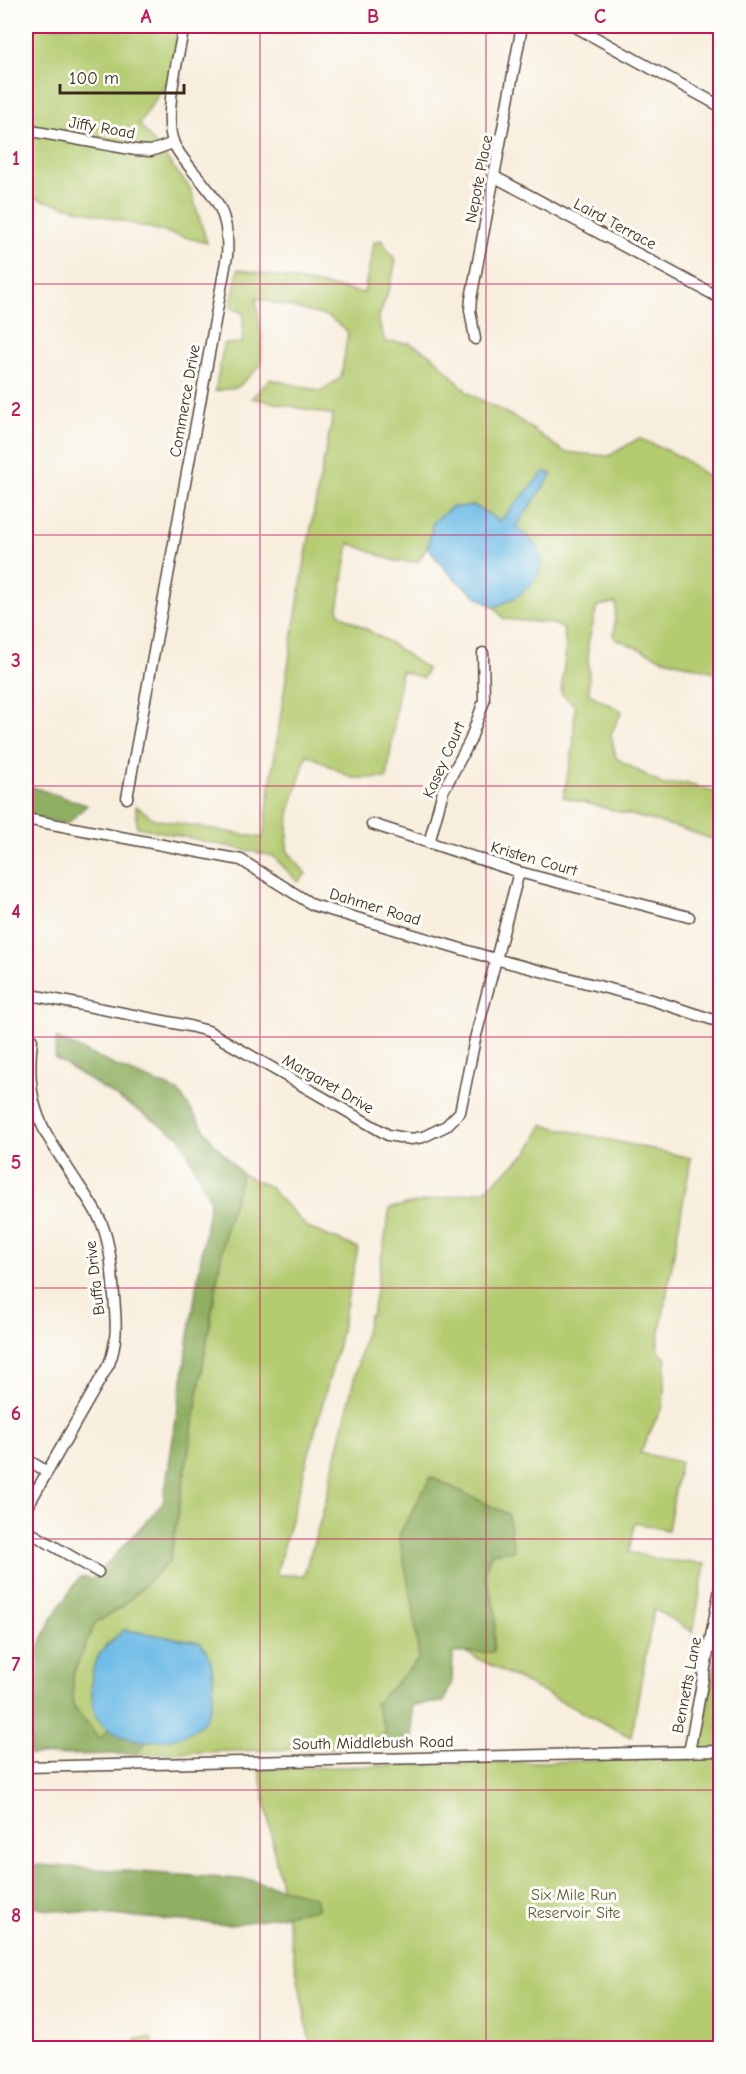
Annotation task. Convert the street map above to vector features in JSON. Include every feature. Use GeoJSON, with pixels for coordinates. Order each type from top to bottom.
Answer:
{"type":"FeatureCollection","features":[{"type":"Feature","properties":{"kind":"street","name":"Commerce Drive"},"geometry":{"type":"LineString","coordinates":[[127,798],[227,250],[227,228],[223,212],[215,196],[187,164],[173,143],[169,109],[184,26]]}},
{"type":"Feature","properties":{"kind":"street","name":"Nepote Place"},"geometry":{"type":"LineString","coordinates":[[475,339],[470,310],[471,299],[522,26]]}},
{"type":"Feature","properties":{"kind":"street"},"geometry":{"type":"LineString","coordinates":[[574,26],[720,106]]}},
{"type":"Feature","properties":{"kind":"street","name":"Jiffy Road"},"geometry":{"type":"LineString","coordinates":[[26,130],[136,150],[151,150],[173,143]]}},
{"type":"Feature","properties":{"kind":"street","name":"Laird Terrace"},"geometry":{"type":"LineString","coordinates":[[495,177],[720,298]]}},
{"type":"Feature","properties":{"kind":"street","name":"Kasey Court"},"geometry":{"type":"LineString","coordinates":[[429,843],[443,791],[470,741],[484,701],[483,653]]}},
{"type":"Feature","properties":{"kind":"street","name":"Dahmer Road"},"geometry":{"type":"LineString","coordinates":[[26,819],[241,860],[314,905],[495,959],[652,1000],[720,1022]]}},
{"type":"Feature","properties":{"kind":"street","name":"Kristen Court"},"geometry":{"type":"LineString","coordinates":[[372,824],[519,872],[689,917]]}},
{"type":"Feature","properties":{"kind":"street","name":"Margaret Drive"},"geometry":{"type":"LineString","coordinates":[[26,994],[208,1031],[388,1135],[411,1139],[435,1132],[460,1112],[475,1039],[519,872]]}},
{"type":"Feature","properties":{"kind":"street","name":"Buffa Drive"},"geometry":{"type":"LineString","coordinates":[[26,1509],[108,1364],[116,1340],[111,1257],[102,1224],[96,1211],[42,1129],[35,1112],[30,1076],[32,1040]]}},
{"type":"Feature","properties":{"kind":"street"},"geometry":{"type":"LineString","coordinates":[[26,1459],[46,1471]]}},
{"type":"Feature","properties":{"kind":"street"},"geometry":{"type":"LineString","coordinates":[[26,1530],[99,1572]]}},
{"type":"Feature","properties":{"kind":"street","name":"Bennetts Lane"},"geometry":{"type":"LineString","coordinates":[[689,1752],[720,1589]]}},
{"type":"Feature","properties":{"kind":"street","name":"South Middlebush Road"},"geometry":{"type":"LineString","coordinates":[[26,1767],[720,1751]]}},
{"type":"Feature","properties":{"kind":"green space"},"geometry":{"type":"Polygon","coordinates":[[[26,26],[182,26],[173,74],[139,124],[190,188],[207,243],[26,196],[26,26]]]}},
{"type":"Feature","properties":{"kind":"green space"},"geometry":{"type":"Polygon","coordinates":[[[381,240],[396,261],[378,319],[385,342],[410,343],[433,356],[468,393],[521,421],[564,452],[609,456],[639,438],[679,456],[720,485],[720,681],[714,672],[661,658],[614,638],[616,603],[597,606],[588,644],[589,694],[622,711],[611,734],[616,758],[663,785],[685,783],[720,794],[720,842],[680,828],[563,797],[573,750],[575,706],[561,693],[566,647],[563,628],[550,623],[504,619],[494,607],[502,604],[540,570],[539,555],[535,545],[515,527],[552,474],[500,521],[475,506],[452,507],[433,522],[428,546],[418,562],[395,561],[349,543],[338,609],[341,615],[387,641],[427,669],[423,678],[401,671],[387,778],[352,778],[307,754],[289,813],[287,850],[306,874],[298,882],[273,856],[137,827],[136,806],[154,819],[263,838],[303,573],[333,415],[252,398],[270,379],[320,391],[341,378],[348,332],[329,317],[256,298],[262,340],[261,365],[238,387],[215,391],[224,344],[242,343],[244,314],[231,307],[238,269],[364,293],[374,242],[381,240]]]}},
{"type":"Feature","properties":{"kind":"green space"},"geometry":{"type":"Polygon","coordinates":[[[26,785],[87,805],[67,824],[26,816],[26,785]]]}},
{"type":"Feature","properties":{"kind":"green space"},"geometry":{"type":"Polygon","coordinates":[[[56,1038],[118,1067],[178,1091],[213,1142],[242,1174],[226,1227],[170,1561],[122,1607],[95,1623],[73,1674],[73,1706],[99,1739],[109,1730],[134,1740],[148,1740],[136,1754],[29,1755],[33,1696],[26,1675],[53,1616],[80,1577],[93,1579],[163,1503],[210,1200],[180,1137],[55,1058],[56,1038]]]}},
{"type":"Feature","properties":{"kind":"green space"},"geometry":{"type":"Polygon","coordinates":[[[543,1125],[691,1158],[657,1348],[666,1359],[663,1405],[640,1453],[680,1462],[668,1530],[635,1523],[629,1552],[662,1560],[705,1564],[693,1632],[654,1609],[631,1737],[426,1632],[416,1630],[419,1659],[376,1704],[386,1732],[366,1747],[136,1754],[148,1740],[162,1740],[199,1642],[124,1630],[105,1646],[101,1722],[109,1730],[99,1739],[73,1706],[73,1674],[95,1623],[122,1607],[170,1561],[226,1227],[242,1174],[268,1186],[308,1228],[358,1248],[337,1350],[276,1575],[304,1575],[324,1508],[369,1315],[372,1315],[390,1208],[485,1190],[528,1152],[543,1125]]]}},
{"type":"Feature","properties":{"kind":"green space"},"geometry":{"type":"Polygon","coordinates":[[[431,1477],[508,1514],[514,1550],[491,1553],[485,1573],[496,1614],[493,1652],[453,1653],[452,1681],[444,1702],[412,1705],[413,1749],[366,1747],[386,1732],[375,1704],[419,1659],[413,1606],[399,1535],[431,1477]]]}},
{"type":"Feature","properties":{"kind":"green space","name":"Six Mile Run Reservoir Site"},"geometry":{"type":"Polygon","coordinates":[[[720,1634],[720,2048],[311,2048],[259,1769],[699,1758],[720,1634]]]}},
{"type":"Feature","properties":{"kind":"green space"},"geometry":{"type":"Polygon","coordinates":[[[26,1864],[251,1880],[315,1897],[318,1909],[230,1925],[42,1909],[26,1906],[26,1864]]]}},
{"type":"Feature","properties":{"kind":"green space"},"geometry":{"type":"Polygon","coordinates":[[[152,2038],[154,2048],[137,2048],[136,2040],[152,2038]]]}},
{"type":"Feature","properties":{"kind":"water"},"geometry":{"type":"Polygon","coordinates":[[[544,472],[552,474],[516,527],[537,547],[541,561],[540,570],[536,579],[521,593],[494,607],[457,581],[434,556],[428,546],[433,522],[452,507],[475,506],[500,521],[544,472]]]}},
{"type":"Feature","properties":{"kind":"water"},"geometry":{"type":"Polygon","coordinates":[[[124,1630],[200,1642],[211,1662],[213,1688],[207,1716],[198,1727],[184,1735],[150,1741],[117,1734],[104,1726],[94,1710],[92,1674],[102,1651],[124,1630]]]}}]}
